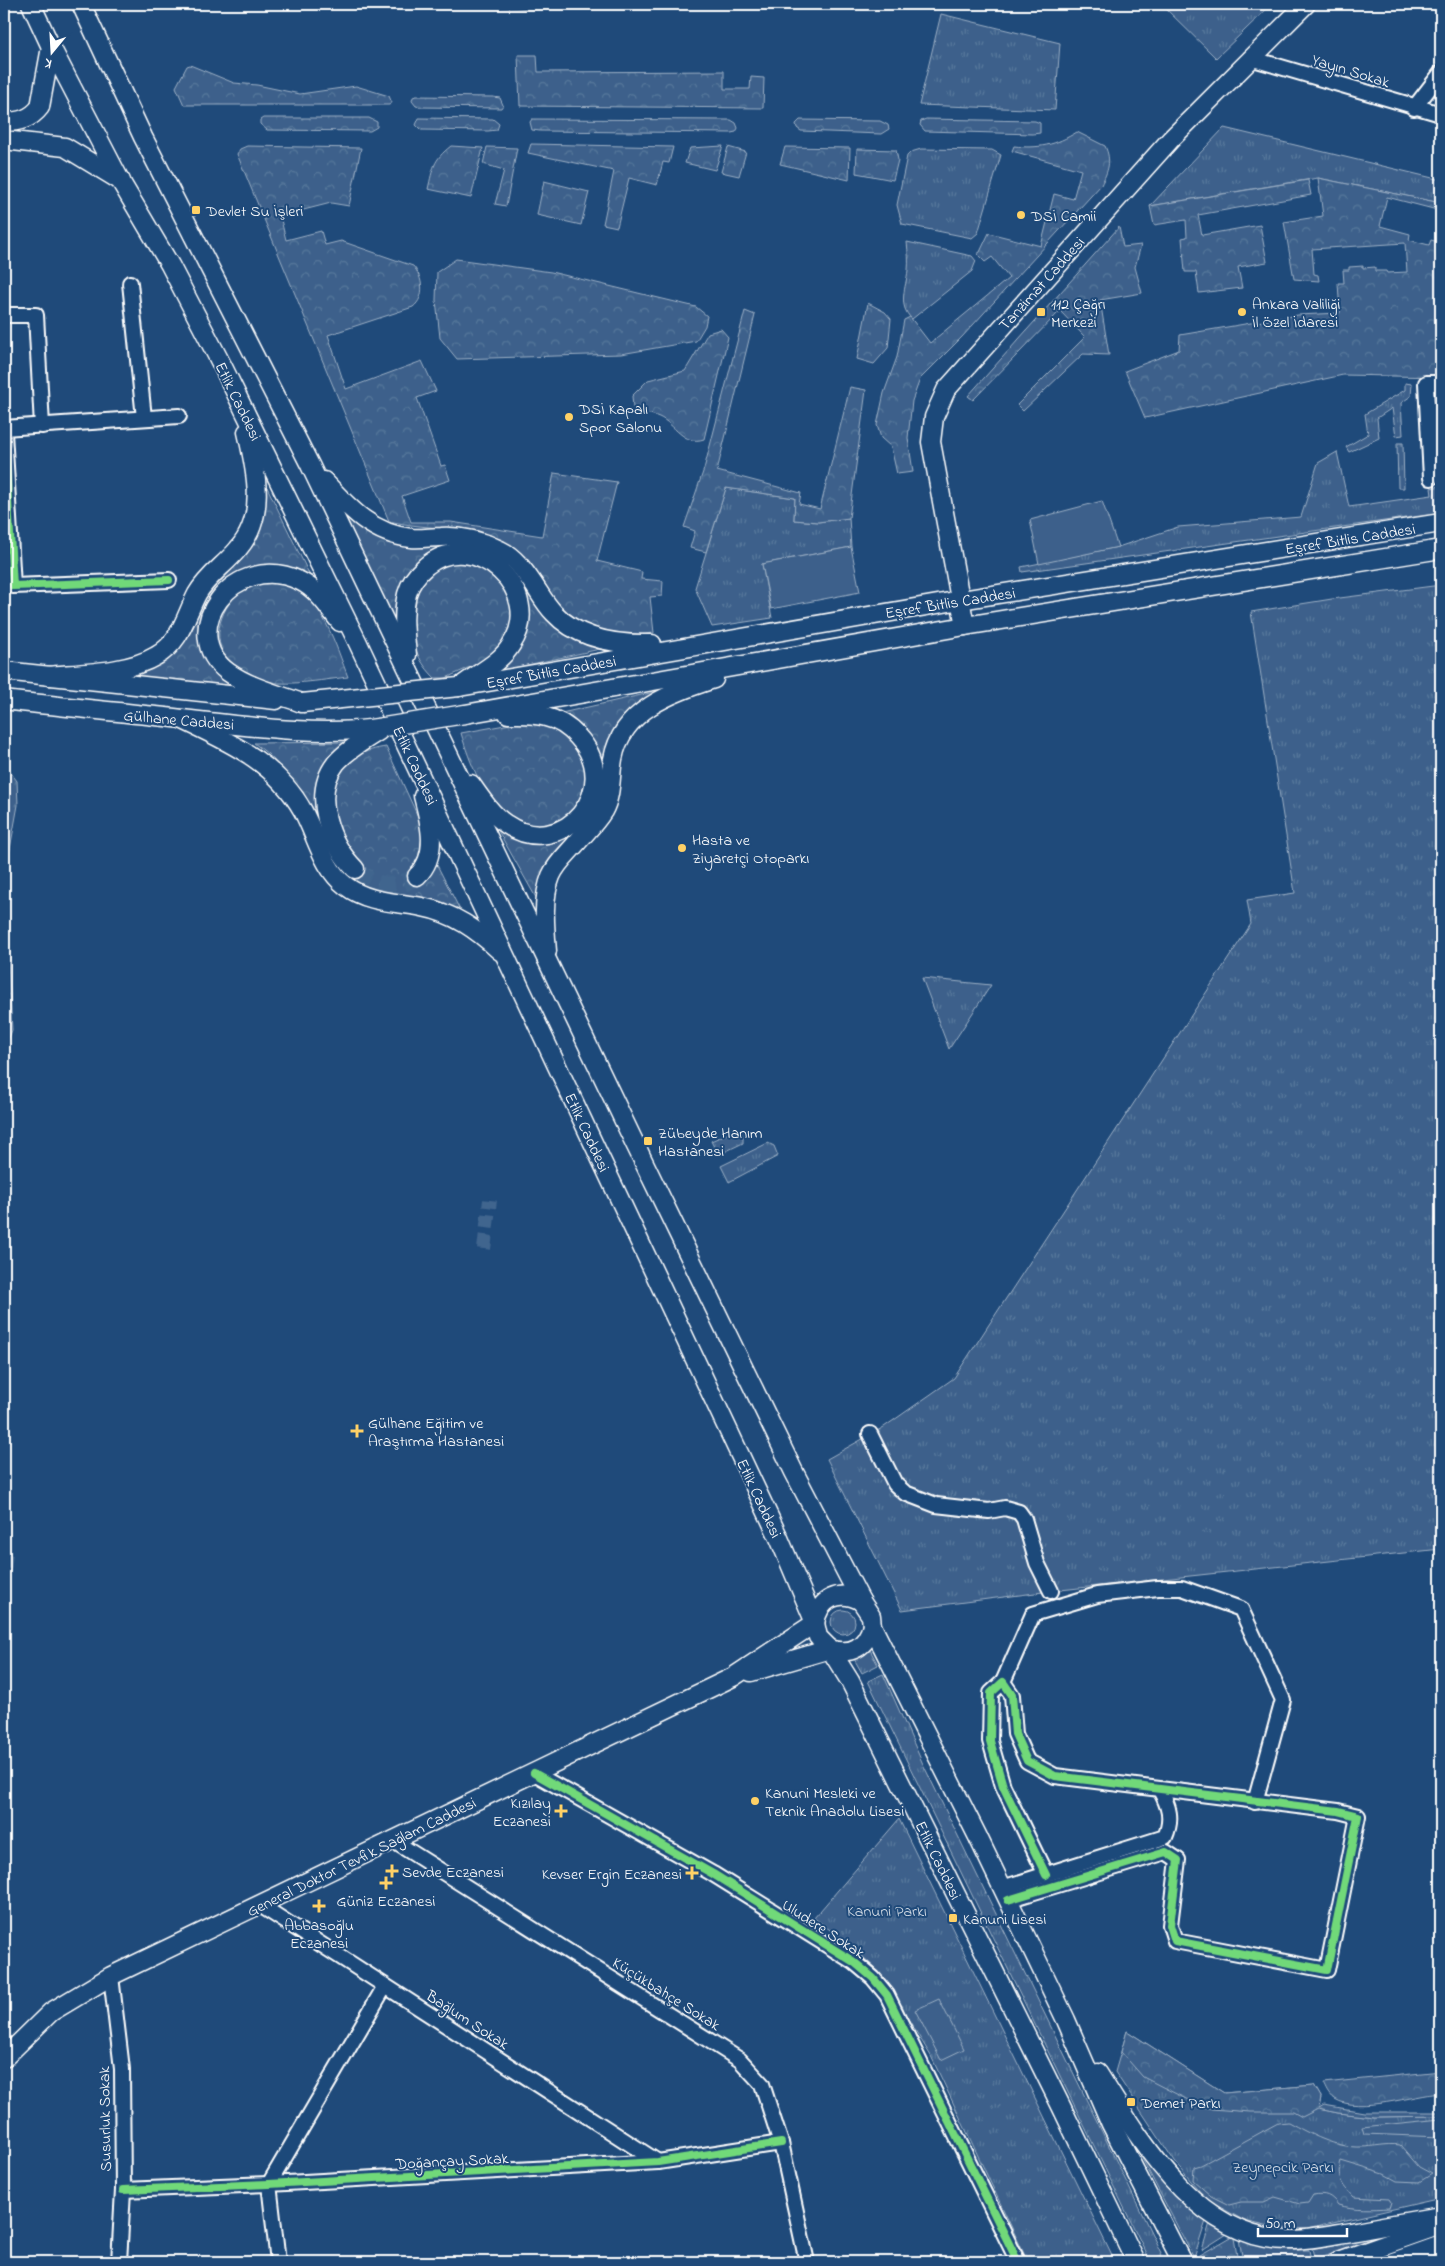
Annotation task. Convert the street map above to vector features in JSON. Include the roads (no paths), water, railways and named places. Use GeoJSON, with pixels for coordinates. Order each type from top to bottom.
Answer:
{"type":"FeatureCollection","features":[{"type":"Feature","properties":{"kind":"main road","name":"Etlik Caddesi"},"geometry":{"type":"LineString","coordinates":[[32,4],[51,47],[121,182],[170,265],[240,402],[358,643],[411,752],[783,1547],[818,1637],[830,1649],[868,1717],[1061,2106],[1136,2262]]}},
{"type":"Feature","properties":{"kind":"main road"},"geometry":{"type":"LineString","coordinates":[[81,4],[142,137],[310,465],[794,1472],[861,1601],[871,1616],[872,1626],[1066,2020],[1111,2124],[1182,2262]]}},
{"type":"Feature","properties":{"kind":"main road","name":"Tanzimat Caddesi"},"geometry":{"type":"LineString","coordinates":[[965,626],[932,442],[933,421],[941,397],[1133,180],[1250,58],[1306,4]]}},
{"type":"Feature","properties":{"kind":"main road"},"geometry":{"type":"LineString","coordinates":[[4,122],[24,120],[34,115],[40,107],[51,47]]}},
{"type":"Feature","properties":{"kind":"main road"},"geometry":{"type":"LineString","coordinates":[[4,140],[65,147],[121,182]]}},
{"type":"Feature","properties":{"kind":"main road"},"geometry":{"type":"LineString","coordinates":[[48,676],[116,669],[148,661],[167,650],[182,629],[197,595],[210,575],[239,549],[251,527],[257,503],[256,474],[240,402]]}},
{"type":"Feature","properties":{"kind":"main road"},"geometry":{"type":"LineString","coordinates":[[310,465],[354,512],[378,529],[412,538],[458,537],[483,543],[503,551],[523,568],[554,613],[570,627],[592,638],[629,645],[720,641]]}},
{"type":"Feature","properties":{"kind":"main road","name":"Eşref Bitlis Caddesi"},"geometry":{"type":"LineString","coordinates":[[302,703],[459,687],[961,600],[1441,523]]}},
{"type":"Feature","properties":{"kind":"main road","name":"Eşref Bitlis Caddesi"},"geometry":{"type":"LineString","coordinates":[[465,714],[965,626],[1441,548]]}},
{"type":"Feature","properties":{"kind":"main road"},"geometry":{"type":"LineString","coordinates":[[408,666],[404,615],[408,592],[418,573],[434,560],[457,554],[478,557],[496,565],[509,579],[520,600],[521,619],[515,639],[506,652],[459,687]]}},
{"type":"Feature","properties":{"kind":"main road"},"geometry":{"type":"LineString","coordinates":[[302,703],[263,689],[227,671],[213,655],[208,638],[209,622],[213,608],[230,587],[241,580],[259,574],[278,574],[302,581],[317,595],[358,643]]}},
{"type":"Feature","properties":{"kind":"main road"},"geometry":{"type":"LineString","coordinates":[[548,961],[546,910],[550,878],[558,864],[593,826],[605,807],[615,750],[625,729],[640,714],[661,699],[780,658]]}},
{"type":"Feature","properties":{"kind":"main road","name":"Gülhane Caddesi"},"geometry":{"type":"LineString","coordinates":[[4,671],[302,703]]}},
{"type":"Feature","properties":{"kind":"main road","name":"Gülhane Caddesi"},"geometry":{"type":"LineString","coordinates":[[4,700],[355,739]]}},
{"type":"Feature","properties":{"kind":"main road"},"geometry":{"type":"LineString","coordinates":[[355,869],[343,855],[332,834],[325,809],[326,787],[332,769],[355,739],[384,727],[465,714],[540,716],[562,724],[584,743],[591,756],[595,777],[592,794],[581,814],[570,825],[559,831],[542,835],[528,834],[508,826],[497,817],[450,755]]}},
{"type":"Feature","properties":{"kind":"main road"},"geometry":{"type":"LineString","coordinates":[[181,719],[242,750],[276,775],[302,810],[323,856],[334,873],[346,886],[382,901],[422,907],[457,918],[481,933],[507,958]]}},
{"type":"Feature","properties":{"kind":"main road"},"geometry":{"type":"LineString","coordinates":[[411,752],[431,832],[430,854],[427,865],[417,876]]}},
{"type":"Feature","properties":{"kind":"main road"},"geometry":{"type":"LineString","coordinates":[[814,1623],[820,1606],[827,1600],[844,1595],[861,1601]]}},
{"type":"Feature","properties":{"kind":"main road","name":"General Doktor Tevfik Sağlam Caddesi"},"geometry":{"type":"LineString","coordinates":[[4,2058],[51,2012],[111,1976],[733,1677],[814,1623]]}},
{"type":"Feature","properties":{"kind":"main road"},"geometry":{"type":"LineString","coordinates":[[830,1649],[848,1652],[857,1648],[865,1643],[872,1626]]}},
{"type":"Feature","properties":{"kind":"main road","name":"General Doktor Tevfik Sağlam Caddesi"},"geometry":{"type":"LineString","coordinates":[[733,1677],[830,1649]]}},
{"type":"Feature","properties":{"kind":"main road"},"geometry":{"type":"LineString","coordinates":[[1066,2020],[1155,2159],[1194,2200],[1223,2222],[1253,2234],[1294,2240],[1441,2216]]}},
{"type":"Feature","properties":{"kind":"main road"},"geometry":{"type":"LineString","coordinates":[[1336,2262],[1441,2225]]}},
{"type":"Feature","properties":{"kind":"main road"},"geometry":{"type":"LineString","coordinates":[[1393,2262],[1441,2245]]}},
{"type":"Feature","properties":{"kind":"street","name":"Yayın Sokak"},"geometry":{"type":"LineString","coordinates":[[1250,58],[1414,108],[1441,114]]}},
{"type":"Feature","properties":{"kind":"street"},"geometry":{"type":"LineString","coordinates":[[1414,108],[1441,73]]}},
{"type":"Feature","properties":{"kind":"street"},"geometry":{"type":"LineString","coordinates":[[130,283],[144,418]]}},
{"type":"Feature","properties":{"kind":"street"},"geometry":{"type":"LineString","coordinates":[[4,315],[36,315],[42,426]]}},
{"type":"Feature","properties":{"kind":"street"},"geometry":{"type":"LineString","coordinates":[[1431,478],[1426,383],[1441,383]]}},
{"type":"Feature","properties":{"kind":"street"},"geometry":{"type":"LineString","coordinates":[[169,580],[14,586],[7,541],[4,430],[179,416]]}},
{"type":"Feature","properties":{"kind":"street"},"geometry":{"type":"LineString","coordinates":[[870,1434],[895,1484],[905,1493],[936,1504],[989,1511],[1005,1508],[1018,1512],[1024,1519],[1037,1562],[1051,1591]]}},
{"type":"Feature","properties":{"kind":"street"},"geometry":{"type":"LineString","coordinates":[[1046,1875],[1003,1786],[990,1742],[991,1693],[1003,1682],[1033,1614],[1097,1595],[1158,1588],[1182,1588],[1241,1609],[1283,1700],[1255,1802]]}},
{"type":"Feature","properties":{"kind":"street"},"geometry":{"type":"LineString","coordinates":[[1003,1682],[1012,1695],[1015,1734],[1027,1761],[1054,1776],[1338,1811],[1358,1816],[1327,1970],[1175,1941],[1170,1925],[1178,1860],[1166,1852],[1005,1894]]}},
{"type":"Feature","properties":{"kind":"street","name":"Uludere Sokak"},"geometry":{"type":"LineString","coordinates":[[534,1772],[714,1874],[854,1962],[874,1978],[887,1996],[1018,2262]]}},
{"type":"Feature","properties":{"kind":"street"},"geometry":{"type":"LineString","coordinates":[[1005,1894],[1046,1875],[1165,1837],[1170,1826],[1169,1806],[1160,1790]]}},
{"type":"Feature","properties":{"kind":"street","name":"Küçükbahçe Sokak"},"geometry":{"type":"LineString","coordinates":[[392,1840],[740,2060],[762,2084],[781,2142],[807,2262]]}},
{"type":"Feature","properties":{"kind":"street","name":"Bağlum Sokak"},"geometry":{"type":"LineString","coordinates":[[260,1905],[658,2162]]}},
{"type":"Feature","properties":{"kind":"street","name":"Susurluk Sokak"},"geometry":{"type":"LineString","coordinates":[[111,1976],[122,2069],[123,2190],[119,2262]]}},
{"type":"Feature","properties":{"kind":"street"},"geometry":{"type":"LineString","coordinates":[[278,2262],[269,2184],[385,1986]]}},
{"type":"Feature","properties":{"kind":"street","name":"Doğançay Sokak"},"geometry":{"type":"LineString","coordinates":[[123,2190],[269,2184],[658,2162],[781,2142]]}},
{"type":"Feature","properties":{"kind":"tunnel"},"geometry":{"type":"LineString","coordinates":[[355,869],[369,880],[384,885],[400,884],[417,876]]}},
{"type":"Feature","properties":{"kind":"tunnel"},"geometry":{"type":"LineString","coordinates":[[484,1249],[490,1200]]}},
{"type":"Feature","properties":{"kind":"tunnel"},"geometry":{"type":"LineString","coordinates":[[4,1561],[12,1562]]}},
{"type":"Feature","properties":{"kind":"place","name":"Devlet Su İşleri"},"geometry":{"type":"Point","coordinates":[196,210]}},
{"type":"Feature","properties":{"kind":"place","name":"DSİ Camii"},"geometry":{"type":"Point","coordinates":[1021,215]}},
{"type":"Feature","properties":{"kind":"place","name":"112 Çağrı Merkezi"},"geometry":{"type":"Point","coordinates":[1041,312]}},
{"type":"Feature","properties":{"kind":"place","name":"Ankara Valiliği İl Özel İdaresi"},"geometry":{"type":"Point","coordinates":[1242,312]}},
{"type":"Feature","properties":{"kind":"place","name":"DSİ Kapalı Spor Salonu"},"geometry":{"type":"Point","coordinates":[569,417]}},
{"type":"Feature","properties":{"kind":"place","name":"Hasta ve Ziyaretçi Otoparkı"},"geometry":{"type":"Point","coordinates":[682,848]}},
{"type":"Feature","properties":{"kind":"place","name":"Zübeyde Hanım Hastanesi"},"geometry":{"type":"Point","coordinates":[648,1141]}},
{"type":"Feature","properties":{"kind":"place","name":"Gülhane Eğitim ve Araştırma Hastanesi"},"geometry":{"type":"Point","coordinates":[357,1431]}},
{"type":"Feature","properties":{"kind":"place","name":"Kanuni Mesleki ve Teknik Anadolu Lisesi"},"geometry":{"type":"Point","coordinates":[755,1801]}},
{"type":"Feature","properties":{"kind":"place","name":"Kızılay Eczanesi"},"geometry":{"type":"Point","coordinates":[561,1811]}},
{"type":"Feature","properties":{"kind":"place","name":"Sevde Eczanesi"},"geometry":{"type":"Point","coordinates":[392,1871]}},
{"type":"Feature","properties":{"kind":"place","name":"Kevser Ergin Eczanesi"},"geometry":{"type":"Point","coordinates":[692,1873]}},
{"type":"Feature","properties":{"kind":"place","name":"Güniz Eczanesi"},"geometry":{"type":"Point","coordinates":[386,1883]}},
{"type":"Feature","properties":{"kind":"place","name":"Abbasoğlu Eczanesi"},"geometry":{"type":"Point","coordinates":[319,1906]}},
{"type":"Feature","properties":{"kind":"place","name":"Kanuni Lisesi"},"geometry":{"type":"Point","coordinates":[953,1918]}},
{"type":"Feature","properties":{"kind":"place","name":"Demet Parkı"},"geometry":{"type":"Point","coordinates":[1131,2102]}},
{"type":"Feature","properties":{"kind":"park label","name":"Kanuni Parkı"},"geometry":{"type":"Point","coordinates":[887,1910]}},
{"type":"Feature","properties":{"kind":"park label","name":"Zeynepcik Parkı"},"geometry":{"type":"Point","coordinates":[1283,2166]}}]}
